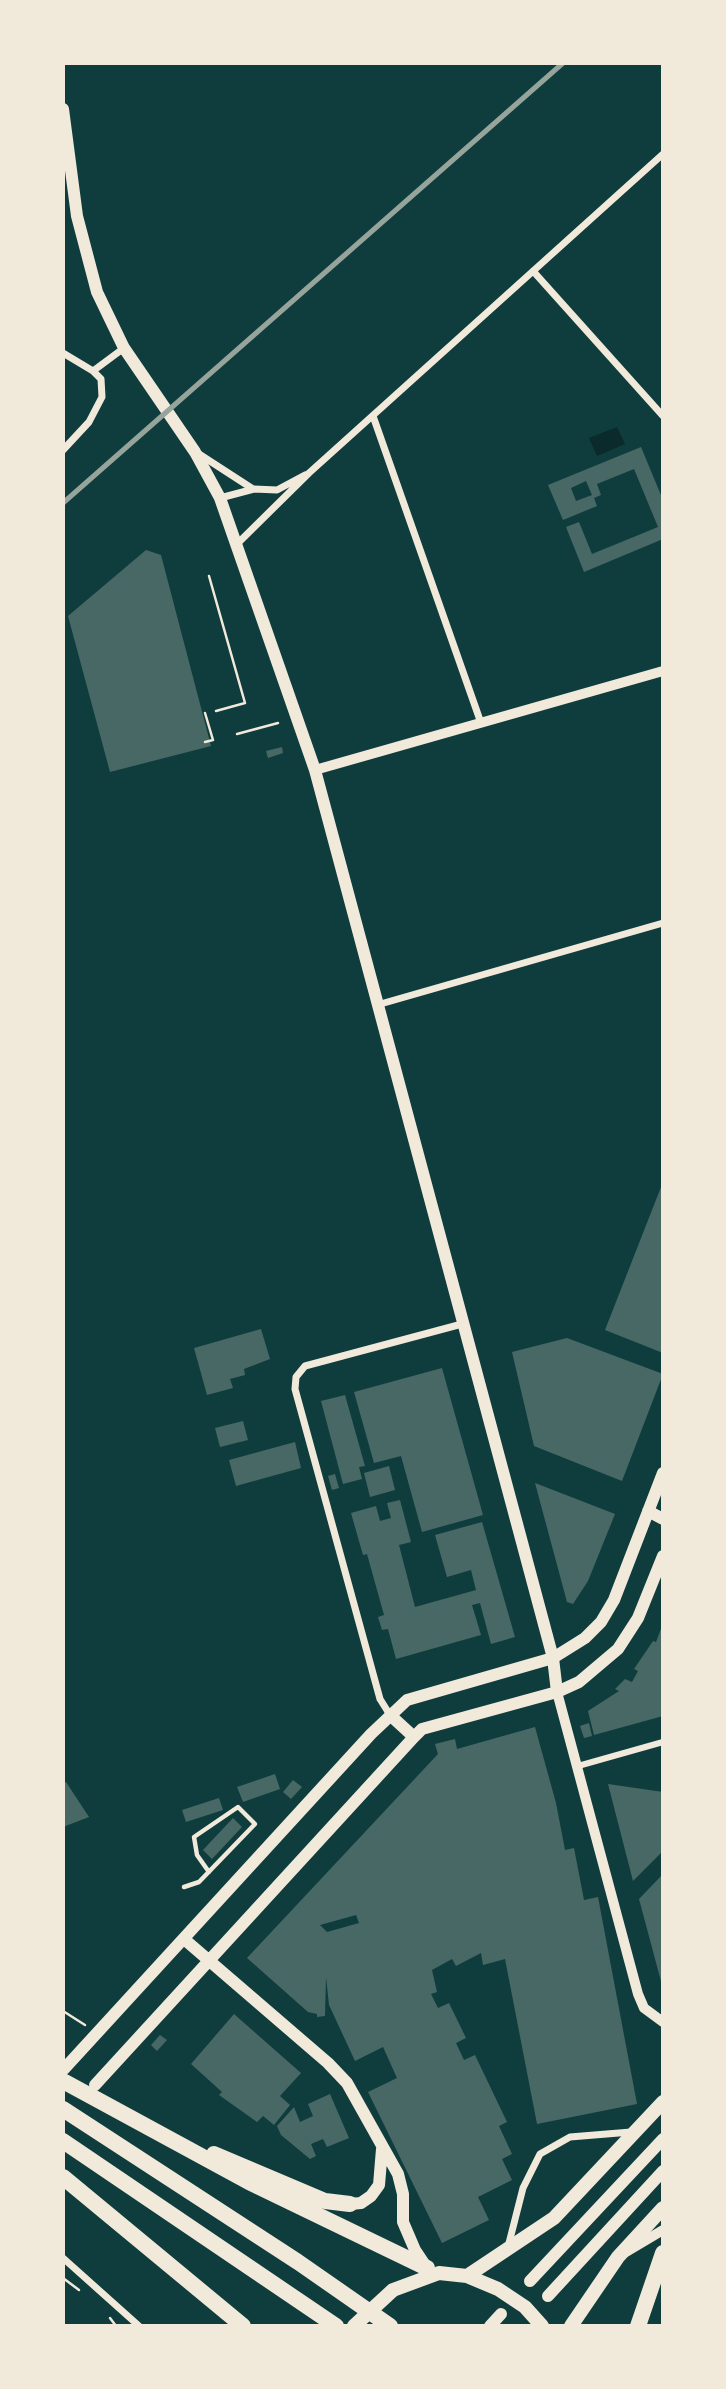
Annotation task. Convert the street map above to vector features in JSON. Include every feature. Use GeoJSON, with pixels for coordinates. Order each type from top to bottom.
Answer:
{"type":"FeatureCollection","features":[{"type":"Feature","properties":{"kind":"highway"},"geometry":{"type":"LineString","coordinates":[[63,2081],[188,2149],[433,2270],[467,2276],[498,2288],[525,2307],[542,2326]]}},
{"type":"Feature","properties":{"kind":"highway"},"geometry":{"type":"LineString","coordinates":[[467,2276],[554,2218],[663,2102]]}},
{"type":"Feature","properties":{"kind":"highway"},"geometry":{"type":"LineString","coordinates":[[63,2109],[298,2262],[390,2326]]}},
{"type":"Feature","properties":{"kind":"highway"},"geometry":{"type":"LineString","coordinates":[[63,2141],[335,2326]]}},
{"type":"Feature","properties":{"kind":"highway"},"geometry":{"type":"LineString","coordinates":[[188,2149],[220,2155],[325,2201],[350,2204]]}},
{"type":"Feature","properties":{"kind":"highway"},"geometry":{"type":"LineString","coordinates":[[63,2177],[243,2326]]}},
{"type":"Feature","properties":{"kind":"highway"},"geometry":{"type":"LineString","coordinates":[[571,2326],[618,2257],[663,2208]]}},
{"type":"Feature","properties":{"kind":"highway"},"geometry":{"type":"LineString","coordinates":[[638,2326],[663,2253]]}},
{"type":"Feature","properties":{"kind":"highway"},"geometry":{"type":"LineString","coordinates":[[354,2326],[393,2290],[433,2270]]}},
{"type":"Feature","properties":{"kind":"main road"},"geometry":{"type":"LineString","coordinates":[[63,108],[77,216],[88,267],[124,348],[195,452],[220,498],[315,770],[554,1658],[557,1692]]}},
{"type":"Feature","properties":{"kind":"main road"},"geometry":{"type":"LineString","coordinates":[[64,2069],[390,1715],[407,1700],[554,1658],[585,1639],[601,1622],[614,1600],[663,1473]]}},
{"type":"Feature","properties":{"kind":"main road"},"geometry":{"type":"LineString","coordinates":[[648,1511],[663,1519]]}},
{"type":"Feature","properties":{"kind":"main road"},"geometry":{"type":"LineString","coordinates":[[95,2085],[422,1729],[557,1692],[579,1682],[618,1649],[638,1618],[663,1556]]}},
{"type":"Feature","properties":{"kind":"main road"},"geometry":{"type":"LineString","coordinates":[[390,1715],[414,1737]]}},
{"type":"Feature","properties":{"kind":"main road"},"geometry":{"type":"LineString","coordinates":[[184,1939],[338,2073],[359,2101],[382,2149],[398,2174],[403,2194],[403,2222],[407,2234],[433,2270]]}},
{"type":"Feature","properties":{"kind":"main road"},"geometry":{"type":"LineString","coordinates":[[530,2281],[663,2139]]}},
{"type":"Feature","properties":{"kind":"main road"},"geometry":{"type":"LineString","coordinates":[[350,2204],[361,2203],[372,2196],[379,2185],[382,2149]]}},
{"type":"Feature","properties":{"kind":"main road"},"geometry":{"type":"LineString","coordinates":[[548,2296],[663,2171]]}},
{"type":"Feature","properties":{"kind":"main road"},"geometry":{"type":"LineString","coordinates":[[490,2326],[501,2314]]}},
{"type":"Feature","properties":{"kind":"street"},"geometry":{"type":"LineString","coordinates":[[236,545],[309,473],[663,154]]}},
{"type":"Feature","properties":{"kind":"street"},"geometry":{"type":"LineString","coordinates":[[533,271],[663,416]]}},
{"type":"Feature","properties":{"kind":"street"},"geometry":{"type":"LineString","coordinates":[[93,371],[124,348]]}},
{"type":"Feature","properties":{"kind":"street"},"geometry":{"type":"LineString","coordinates":[[63,353],[101,379],[102,397],[89,422],[63,450]]}},
{"type":"Feature","properties":{"kind":"street"},"geometry":{"type":"LineString","coordinates":[[373,416],[481,723]]}},
{"type":"Feature","properties":{"kind":"street"},"geometry":{"type":"LineString","coordinates":[[195,452],[254,489]]}},
{"type":"Feature","properties":{"kind":"street"},"geometry":{"type":"LineString","coordinates":[[220,498],[254,489],[277,490],[309,473]]}},
{"type":"Feature","properties":{"kind":"street"},"geometry":{"type":"LineString","coordinates":[[315,770],[663,671]]}},
{"type":"Feature","properties":{"kind":"street"},"geometry":{"type":"LineString","coordinates":[[377,1005],[663,923]]}},
{"type":"Feature","properties":{"kind":"street"},"geometry":{"type":"LineString","coordinates":[[390,1715],[380,1699],[295,1389],[296,1377],[305,1366],[462,1324]]}},
{"type":"Feature","properties":{"kind":"street"},"geometry":{"type":"LineString","coordinates":[[557,1692],[638,1994],[644,2008],[657,2021],[663,2022]]}},
{"type":"Feature","properties":{"kind":"street"},"geometry":{"type":"LineString","coordinates":[[578,1766],[663,1742]]}},
{"type":"Feature","properties":{"kind":"street"},"geometry":{"type":"LineString","coordinates":[[507,2249],[523,2188],[540,2154],[570,2137],[636,2132]]}},
{"type":"Feature","properties":{"kind":"street"},"geometry":{"type":"LineString","coordinates":[[618,2257],[663,2231]]}},
{"type":"Feature","properties":{"kind":"street"},"geometry":{"type":"LineString","coordinates":[[63,2258],[139,2326]]}},
{"type":"Feature","properties":{"kind":"lane"},"geometry":{"type":"LineString","coordinates":[[184,1887],[199,1882],[209,1872],[255,1824],[238,1807],[194,1837],[197,1855],[209,1872]]}},
{"type":"Feature","properties":{"kind":"path"},"geometry":{"type":"LineString","coordinates":[[209,576],[245,703],[216,711]]}},
{"type":"Feature","properties":{"kind":"path"},"geometry":{"type":"LineString","coordinates":[[205,713],[213,740],[205,742]]}},
{"type":"Feature","properties":{"kind":"path"},"geometry":{"type":"LineString","coordinates":[[237,734],[278,723]]}},
{"type":"Feature","properties":{"kind":"path"},"geometry":{"type":"LineString","coordinates":[[63,2011],[85,2025]]}},
{"type":"Feature","properties":{"kind":"water"},"geometry":{"type":"Polygon","coordinates":[[[617,427],[625,444],[597,456],[589,438],[617,427]]]}},
{"type":"Feature","properties":{"kind":"building"},"geometry":{"type":"Polygon","coordinates":[[[641,447],[663,500],[663,539],[584,572],[566,527],[579,522],[592,554],[658,527],[634,469],[597,484],[601,495],[594,498],[597,506],[563,520],[548,485],[641,447]],[[586,481],[571,488],[576,501],[592,495],[586,481]]]}},
{"type":"Feature","properties":{"kind":"building"},"geometry":{"type":"Polygon","coordinates":[[[146,550],[161,555],[211,746],[110,772],[68,616],[146,550]]]}},
{"type":"Feature","properties":{"kind":"building"},"geometry":{"type":"Polygon","coordinates":[[[282,747],[283,753],[268,758],[266,751],[282,747]]]}},
{"type":"Feature","properties":{"kind":"building"},"geometry":{"type":"Polygon","coordinates":[[[663,1182],[663,1353],[605,1330],[663,1182]]]}},
{"type":"Feature","properties":{"kind":"building"},"geometry":{"type":"Polygon","coordinates":[[[261,1329],[270,1359],[244,1369],[245,1375],[230,1379],[233,1388],[207,1395],[194,1348],[261,1329]]]}},
{"type":"Feature","properties":{"kind":"building"},"geometry":{"type":"Polygon","coordinates":[[[567,1338],[663,1374],[622,1481],[534,1446],[512,1352],[567,1338]]]}},
{"type":"Feature","properties":{"kind":"building"},"geometry":{"type":"Polygon","coordinates":[[[442,1368],[483,1515],[422,1532],[401,1456],[374,1463],[354,1392],[442,1368]]]}},
{"type":"Feature","properties":{"kind":"building"},"geometry":{"type":"Polygon","coordinates":[[[345,1395],[365,1466],[359,1467],[362,1479],[343,1484],[321,1401],[345,1395]]]}},
{"type":"Feature","properties":{"kind":"building"},"geometry":{"type":"Polygon","coordinates":[[[243,1421],[248,1440],[220,1447],[215,1428],[243,1421]]]}},
{"type":"Feature","properties":{"kind":"building"},"geometry":{"type":"Polygon","coordinates":[[[295,1442],[301,1468],[236,1486],[229,1460],[295,1442]]]}},
{"type":"Feature","properties":{"kind":"building"},"geometry":{"type":"Polygon","coordinates":[[[389,1466],[395,1490],[370,1497],[364,1473],[389,1466]]]}},
{"type":"Feature","properties":{"kind":"building"},"geometry":{"type":"Polygon","coordinates":[[[335,1474],[339,1488],[332,1490],[328,1476],[335,1474]]]}},
{"type":"Feature","properties":{"kind":"building"},"geometry":{"type":"Polygon","coordinates":[[[535,1483],[615,1514],[588,1581],[573,1604],[567,1602],[535,1483]]]}},
{"type":"Feature","properties":{"kind":"building"},"geometry":{"type":"Polygon","coordinates":[[[400,1500],[411,1542],[399,1545],[415,1607],[476,1590],[471,1570],[447,1577],[435,1535],[482,1522],[515,1637],[491,1644],[480,1603],[472,1605],[481,1635],[396,1659],[388,1629],[382,1630],[378,1617],[384,1615],[367,1554],[363,1555],[351,1513],[376,1506],[380,1521],[391,1518],[387,1503],[400,1500]]]}},
{"type":"Feature","properties":{"kind":"building"},"geometry":{"type":"Polygon","coordinates":[[[663,1623],[663,1716],[594,1735],[588,1711],[619,1691],[615,1689],[625,1679],[632,1682],[638,1671],[634,1669],[653,1641],[656,1642],[663,1623]]]}},
{"type":"Feature","properties":{"kind":"building"},"geometry":{"type":"Polygon","coordinates":[[[589,1723],[592,1736],[584,1738],[580,1726],[589,1723]]]}},
{"type":"Feature","properties":{"kind":"building"},"geometry":{"type":"Polygon","coordinates":[[[535,1727],[556,1803],[565,1850],[574,1848],[584,1900],[598,1897],[637,2104],[537,2124],[505,1959],[483,1965],[481,1953],[456,1966],[452,1959],[432,1970],[437,1992],[431,1994],[438,2008],[449,2003],[466,2038],[456,2043],[464,2060],[475,2055],[507,2122],[499,2126],[512,2154],[502,2159],[512,2180],[478,2197],[489,2220],[442,2243],[368,2092],[397,2078],[383,2047],[355,2061],[329,2005],[326,1977],[325,2016],[317,2017],[317,2014],[308,2012],[247,1958],[438,1754],[435,1744],[455,1739],[457,1749],[535,1727]],[[356,1915],[320,1925],[327,1932],[359,1923],[356,1915]]]}},
{"type":"Feature","properties":{"kind":"building"},"geometry":{"type":"Polygon","coordinates":[[[275,1774],[280,1789],[243,1802],[237,1787],[275,1774]]]}},
{"type":"Feature","properties":{"kind":"building"},"geometry":{"type":"Polygon","coordinates":[[[293,1780],[302,1787],[291,1799],[283,1792],[293,1780]]]}},
{"type":"Feature","properties":{"kind":"building"},"geometry":{"type":"Polygon","coordinates":[[[66,1782],[89,1817],[63,1827],[63,1783],[66,1782]]]}},
{"type":"Feature","properties":{"kind":"building"},"geometry":{"type":"Polygon","coordinates":[[[608,1784],[663,1792],[663,1851],[633,1881],[608,1784]]]}},
{"type":"Feature","properties":{"kind":"building"},"geometry":{"type":"Polygon","coordinates":[[[219,1798],[223,1810],[186,1822],[182,1810],[219,1798]]]}},
{"type":"Feature","properties":{"kind":"building"},"geometry":{"type":"Polygon","coordinates":[[[233,1818],[242,1827],[212,1859],[203,1850],[233,1818]]]}},
{"type":"Feature","properties":{"kind":"building"},"geometry":{"type":"Polygon","coordinates":[[[663,1874],[663,1985],[662,1985],[639,1899],[663,1874]]]}},
{"type":"Feature","properties":{"kind":"building"},"geometry":{"type":"Polygon","coordinates":[[[234,2014],[301,2073],[280,2096],[290,2105],[274,2125],[263,2116],[257,2122],[219,2095],[222,2092],[191,2064],[234,2014]]]}},
{"type":"Feature","properties":{"kind":"building"},"geometry":{"type":"Polygon","coordinates":[[[160,2035],[167,2040],[157,2051],[151,2045],[160,2035]]]}},
{"type":"Feature","properties":{"kind":"building"},"geometry":{"type":"Polygon","coordinates":[[[330,2094],[349,2138],[327,2147],[323,2139],[311,2144],[316,2156],[310,2159],[281,2135],[277,2126],[294,2107],[300,2122],[313,2116],[308,2104],[330,2094]]]}},
{"type":"Feature","properties":{"kind":"railway"},"geometry":{"type":"LineString","coordinates":[[63,503],[563,63]]}}]}
